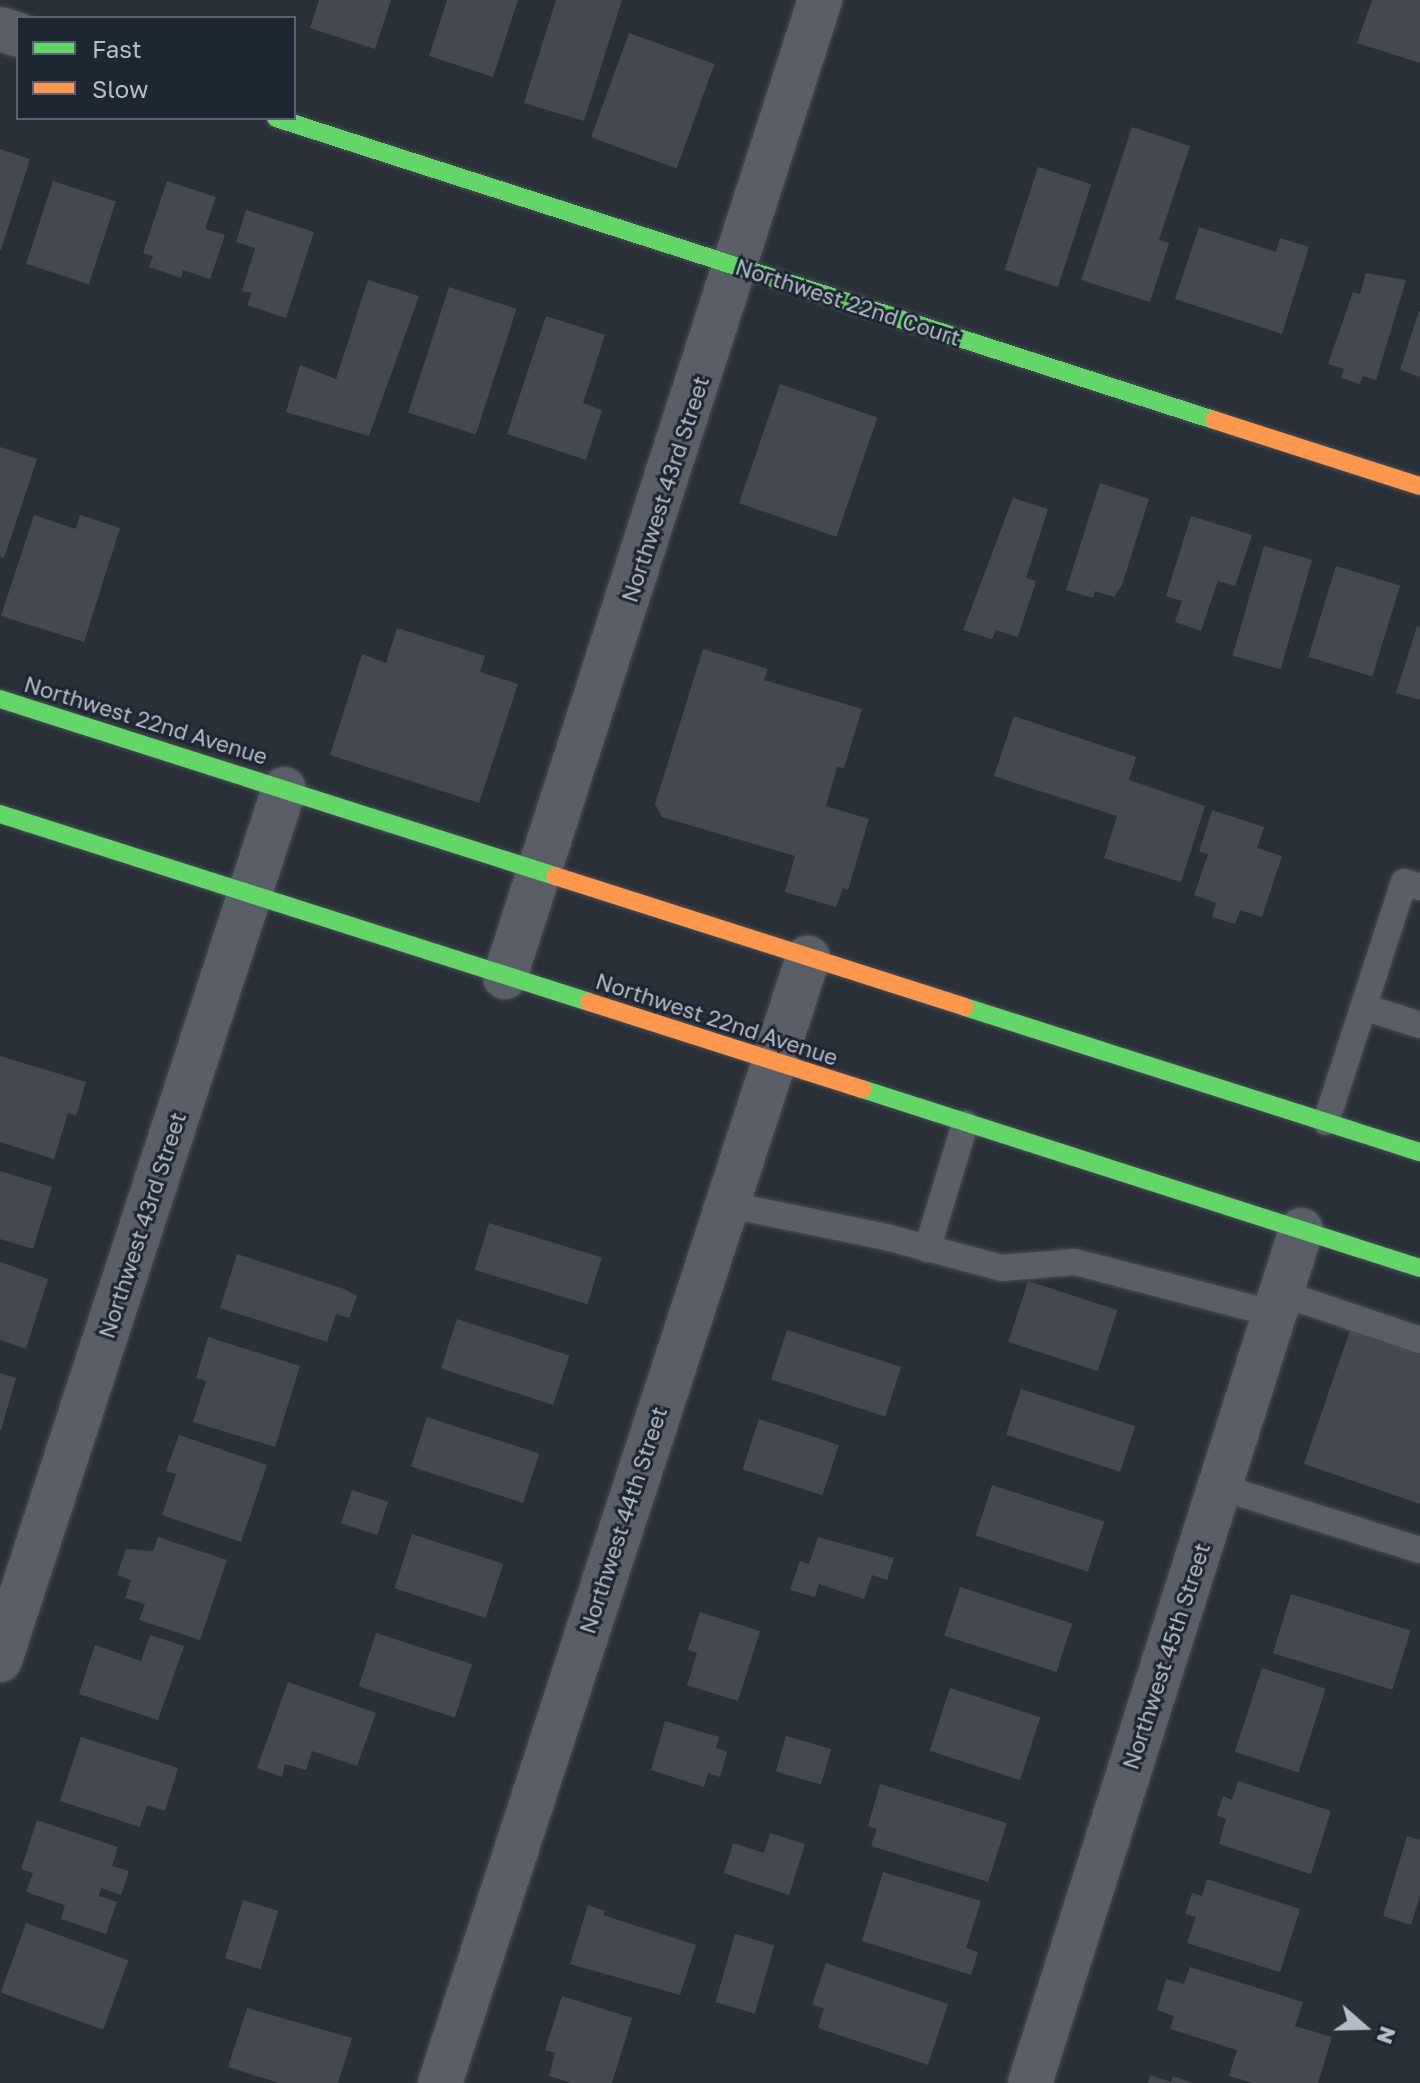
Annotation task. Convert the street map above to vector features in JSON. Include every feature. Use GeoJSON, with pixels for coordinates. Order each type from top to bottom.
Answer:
{"type":"FeatureCollection","features":[{"type":"Feature","properties":{"kind":"main road","name":"Northwest 22nd Court"},"geometry":{"type":"LineString","coordinates":[[282,120],[1420,486]]}},
{"type":"Feature","properties":{"kind":"main road","name":"Northwest 22nd Avenue"},"geometry":{"type":"LineString","coordinates":[[0,699],[1420,1152]]}},
{"type":"Feature","properties":{"kind":"main road","name":"Northwest 22nd Avenue"},"geometry":{"type":"LineString","coordinates":[[0,814],[1420,1268]]}},
{"type":"Feature","properties":{"kind":"street","name":"Northwest 43rd Street"},"geometry":{"type":"LineString","coordinates":[[505,977],[737,266],[820,0]]}},
{"type":"Feature","properties":{"kind":"street","name":"Northwest 43rd Street"},"geometry":{"type":"LineString","coordinates":[[0,1660],[284,789]]}},
{"type":"Feature","properties":{"kind":"street","name":"Northwest 44th Street"},"geometry":{"type":"LineString","coordinates":[[440,2083],[725,1204],[808,958]]}},
{"type":"Feature","properties":{"kind":"street","name":"Northwest 45th Street"},"geometry":{"type":"LineString","coordinates":[[1030,2083],[1301,1230]]}},
{"type":"Feature","properties":{"kind":"lane"},"geometry":{"type":"LineString","coordinates":[[1326,1122],[1404,882],[1420,887]]}},
{"type":"Feature","properties":{"kind":"lane"},"geometry":{"type":"LineString","coordinates":[[1364,1007],[1417,1020]]}},
{"type":"Feature","properties":{"kind":"lane"},"geometry":{"type":"LineString","coordinates":[[927,1249],[965,1124]]}},
{"type":"Feature","properties":{"kind":"lane"},"geometry":{"type":"LineString","coordinates":[[725,1204],[1002,1268],[1075,1262],[1278,1304],[1420,1340]]}},
{"type":"Feature","properties":{"kind":"lane"},"geometry":{"type":"LineString","coordinates":[[1220,1487],[1420,1550]]}},
{"type":"Feature","properties":{"kind":"building"},"geometry":{"type":"Polygon","coordinates":[[[319,0],[391,0],[375,49],[310,28],[319,0]]]}},
{"type":"Feature","properties":{"kind":"building"},"geometry":{"type":"Polygon","coordinates":[[[447,0],[518,0],[493,77],[429,56],[447,0]]]}},
{"type":"Feature","properties":{"kind":"building"},"geometry":{"type":"Polygon","coordinates":[[[556,0],[622,0],[584,121],[524,103],[556,0]]]}},
{"type":"Feature","properties":{"kind":"building"},"geometry":{"type":"Polygon","coordinates":[[[1372,0],[1420,0],[1420,63],[1357,43],[1372,0]]]}},
{"type":"Feature","properties":{"kind":"building"},"geometry":{"type":"Polygon","coordinates":[[[629,33],[715,64],[677,168],[591,137],[629,33]]]}},
{"type":"Feature","properties":{"kind":"building"},"geometry":{"type":"Polygon","coordinates":[[[1132,127],[1190,146],[1159,240],[1169,243],[1150,302],[1081,280],[1132,127]]]}},
{"type":"Feature","properties":{"kind":"building"},"geometry":{"type":"Polygon","coordinates":[[[0,149],[30,159],[1,250],[0,250],[0,149]]]}},
{"type":"Feature","properties":{"kind":"building"},"geometry":{"type":"Polygon","coordinates":[[[1038,167],[1091,184],[1058,287],[1005,270],[1038,167]]]}},
{"type":"Feature","properties":{"kind":"building"},"geometry":{"type":"Polygon","coordinates":[[[53,181],[116,201],[89,284],[26,264],[53,181]]]}},
{"type":"Feature","properties":{"kind":"building"},"geometry":{"type":"Polygon","coordinates":[[[167,181],[216,197],[205,229],[225,235],[210,279],[183,270],[181,278],[149,267],[153,256],[143,253],[167,181]]]}},
{"type":"Feature","properties":{"kind":"building"},"geometry":{"type":"Polygon","coordinates":[[[246,210],[314,232],[286,318],[247,305],[252,293],[242,291],[255,248],[236,242],[246,210]]]}},
{"type":"Feature","properties":{"kind":"building"},"geometry":{"type":"Polygon","coordinates":[[[1199,227],[1276,252],[1280,238],[1309,247],[1282,334],[1175,299],[1199,227]]]}},
{"type":"Feature","properties":{"kind":"building"},"geometry":{"type":"Polygon","coordinates":[[[1366,273],[1406,280],[1376,380],[1363,376],[1360,384],[1341,378],[1344,369],[1328,364],[1353,292],[1360,294],[1366,273]]]}},
{"type":"Feature","properties":{"kind":"building"},"geometry":{"type":"Polygon","coordinates":[[[368,280],[419,296],[369,436],[286,412],[300,365],[336,379],[368,280]]]}},
{"type":"Feature","properties":{"kind":"building"},"geometry":{"type":"Polygon","coordinates":[[[449,287],[517,309],[476,434],[408,413],[449,287]]]}},
{"type":"Feature","properties":{"kind":"building"},"geometry":{"type":"Polygon","coordinates":[[[1420,311],[1420,377],[1400,370],[1420,311]]]}},
{"type":"Feature","properties":{"kind":"building"},"geometry":{"type":"Polygon","coordinates":[[[546,316],[605,335],[583,403],[602,410],[586,460],[507,434],[546,316]]]}},
{"type":"Feature","properties":{"kind":"building"},"geometry":{"type":"Polygon","coordinates":[[[780,384],[877,418],[836,537],[739,503],[780,384]]]}},
{"type":"Feature","properties":{"kind":"building"},"geometry":{"type":"Polygon","coordinates":[[[0,447],[37,459],[4,558],[0,557],[0,447]]]}},
{"type":"Feature","properties":{"kind":"building"},"geometry":{"type":"Polygon","coordinates":[[[1100,483],[1149,499],[1122,585],[1114,597],[1095,591],[1093,598],[1066,590],[1100,483]]]}},
{"type":"Feature","properties":{"kind":"building"},"geometry":{"type":"Polygon","coordinates":[[[1013,498],[1048,509],[1026,578],[1036,581],[1018,637],[996,630],[992,639],[963,630],[1013,498]]]}},
{"type":"Feature","properties":{"kind":"building"},"geometry":{"type":"Polygon","coordinates":[[[34,515],[76,529],[80,515],[120,528],[84,642],[1,616],[34,515]]]}},
{"type":"Feature","properties":{"kind":"building"},"geometry":{"type":"Polygon","coordinates":[[[1191,516],[1252,535],[1235,586],[1218,581],[1201,631],[1175,622],[1182,601],[1166,596],[1191,516]]]}},
{"type":"Feature","properties":{"kind":"building"},"geometry":{"type":"Polygon","coordinates":[[[1264,546],[1312,560],[1281,669],[1233,656],[1264,546]]]}},
{"type":"Feature","properties":{"kind":"building"},"geometry":{"type":"Polygon","coordinates":[[[1336,566],[1400,586],[1372,676],[1308,657],[1336,566]]]}},
{"type":"Feature","properties":{"kind":"building"},"geometry":{"type":"Polygon","coordinates":[[[1417,626],[1420,627],[1420,700],[1396,693],[1417,626]]]}},
{"type":"Feature","properties":{"kind":"building"},"geometry":{"type":"Polygon","coordinates":[[[397,628],[485,656],[480,672],[518,684],[479,803],[330,755],[362,654],[386,663],[397,628]]]}},
{"type":"Feature","properties":{"kind":"building"},"geometry":{"type":"Polygon","coordinates":[[[703,649],[768,669],[764,680],[862,709],[844,768],[837,767],[826,806],[869,819],[848,890],[843,888],[836,907],[785,892],[795,856],[662,817],[655,804],[703,649]]]}},
{"type":"Feature","properties":{"kind":"building"},"geometry":{"type":"Polygon","coordinates":[[[1014,716],[1136,757],[1129,780],[1205,806],[1181,882],[1104,858],[1117,816],[994,776],[1014,716]]]}},
{"type":"Feature","properties":{"kind":"building"},"geometry":{"type":"Polygon","coordinates":[[[1212,810],[1264,827],[1257,848],[1282,856],[1262,917],[1240,910],[1235,924],[1212,917],[1216,903],[1194,895],[1208,854],[1199,852],[1212,810]]]}},
{"type":"Feature","properties":{"kind":"building"},"geometry":{"type":"Polygon","coordinates":[[[0,1056],[86,1082],[76,1116],[68,1113],[54,1159],[0,1142],[0,1056]]]}},
{"type":"Feature","properties":{"kind":"building"},"geometry":{"type":"Polygon","coordinates":[[[0,1171],[52,1187],[33,1249],[0,1239],[0,1171]]]}},
{"type":"Feature","properties":{"kind":"building"},"geometry":{"type":"Polygon","coordinates":[[[489,1223],[602,1257],[588,1304],[475,1270],[489,1223]]]}},
{"type":"Feature","properties":{"kind":"building"},"geometry":{"type":"Polygon","coordinates":[[[237,1254],[357,1296],[349,1318],[336,1314],[327,1342],[220,1308],[237,1254]]]}},
{"type":"Feature","properties":{"kind":"building"},"geometry":{"type":"Polygon","coordinates":[[[0,1262],[48,1279],[26,1349],[0,1340],[0,1262]]]}},
{"type":"Feature","properties":{"kind":"building"},"geometry":{"type":"Polygon","coordinates":[[[1028,1281],[1117,1310],[1098,1371],[1008,1342],[1028,1281]]]}},
{"type":"Feature","properties":{"kind":"building"},"geometry":{"type":"Polygon","coordinates":[[[457,1319],[569,1355],[553,1405],[441,1368],[457,1319]]]}},
{"type":"Feature","properties":{"kind":"building"},"geometry":{"type":"Polygon","coordinates":[[[787,1330],[901,1367],[885,1417],[771,1379],[787,1330]]]}},
{"type":"Feature","properties":{"kind":"building"},"geometry":{"type":"Polygon","coordinates":[[[1350,1330],[1420,1354],[1420,1504],[1304,1464],[1350,1330]]]}},
{"type":"Feature","properties":{"kind":"building"},"geometry":{"type":"Polygon","coordinates":[[[208,1337],[300,1366],[275,1447],[193,1422],[206,1381],[196,1378],[208,1337]]]}},
{"type":"Feature","properties":{"kind":"building"},"geometry":{"type":"Polygon","coordinates":[[[0,1373],[16,1378],[1,1430],[0,1430],[0,1373]]]}},
{"type":"Feature","properties":{"kind":"building"},"geometry":{"type":"Polygon","coordinates":[[[1021,1389],[1135,1426],[1120,1472],[1006,1435],[1021,1389]]]}},
{"type":"Feature","properties":{"kind":"building"},"geometry":{"type":"Polygon","coordinates":[[[427,1417],[539,1453],[523,1503],[411,1466],[427,1417]]]}},
{"type":"Feature","properties":{"kind":"building"},"geometry":{"type":"Polygon","coordinates":[[[759,1419],[839,1445],[823,1495],[743,1469],[759,1419]]]}},
{"type":"Feature","properties":{"kind":"building"},"geometry":{"type":"Polygon","coordinates":[[[179,1435],[267,1465],[241,1542],[162,1515],[176,1474],[166,1471],[179,1435]]]}},
{"type":"Feature","properties":{"kind":"building"},"geometry":{"type":"Polygon","coordinates":[[[992,1485],[1104,1521],[1088,1572],[976,1535],[992,1485]]]}},
{"type":"Feature","properties":{"kind":"building"},"geometry":{"type":"Polygon","coordinates":[[[352,1490],[388,1502],[377,1535],[341,1523],[352,1490]]]}},
{"type":"Feature","properties":{"kind":"building"},"geometry":{"type":"Polygon","coordinates":[[[412,1534],[503,1564],[486,1618],[394,1588],[412,1534]]]}},
{"type":"Feature","properties":{"kind":"building"},"geometry":{"type":"Polygon","coordinates":[[[158,1537],[227,1560],[200,1640],[139,1620],[145,1604],[125,1598],[131,1580],[117,1575],[126,1549],[153,1551],[158,1537]]]}},
{"type":"Feature","properties":{"kind":"building"},"geometry":{"type":"Polygon","coordinates":[[[818,1537],[894,1558],[887,1580],[872,1575],[864,1599],[819,1584],[815,1597],[790,1590],[800,1561],[809,1564],[818,1537]]]}},
{"type":"Feature","properties":{"kind":"building"},"geometry":{"type":"Polygon","coordinates":[[[960,1587],[1072,1623],[1056,1672],[944,1636],[960,1587]]]}},
{"type":"Feature","properties":{"kind":"building"},"geometry":{"type":"Polygon","coordinates":[[[1291,1594],[1411,1631],[1392,1690],[1273,1653],[1291,1594]]]}},
{"type":"Feature","properties":{"kind":"building"},"geometry":{"type":"Polygon","coordinates":[[[700,1612],[760,1631],[738,1701],[687,1685],[697,1653],[688,1650],[700,1612]]]}},
{"type":"Feature","properties":{"kind":"building"},"geometry":{"type":"Polygon","coordinates":[[[376,1633],[472,1664],[455,1717],[359,1686],[376,1633]]]}},
{"type":"Feature","properties":{"kind":"building"},"geometry":{"type":"Polygon","coordinates":[[[150,1635],[184,1646],[158,1720],[79,1694],[95,1645],[141,1661],[150,1635]]]}},
{"type":"Feature","properties":{"kind":"building"},"geometry":{"type":"Polygon","coordinates":[[[1262,1668],[1326,1689],[1299,1772],[1235,1752],[1262,1668]]]}},
{"type":"Feature","properties":{"kind":"building"},"geometry":{"type":"Polygon","coordinates":[[[288,1682],[376,1713],[357,1766],[312,1751],[306,1770],[285,1764],[282,1777],[257,1768],[288,1682]]]}},
{"type":"Feature","properties":{"kind":"building"},"geometry":{"type":"Polygon","coordinates":[[[950,1688],[1040,1717],[1020,1780],[930,1751],[950,1688]]]}},
{"type":"Feature","properties":{"kind":"building"},"geometry":{"type":"Polygon","coordinates":[[[665,1721],[719,1737],[716,1748],[727,1752],[720,1777],[708,1773],[704,1787],[651,1770],[665,1721]]]}},
{"type":"Feature","properties":{"kind":"building"},"geometry":{"type":"Polygon","coordinates":[[[786,1736],[831,1749],[821,1785],[776,1772],[786,1736]]]}},
{"type":"Feature","properties":{"kind":"building"},"geometry":{"type":"Polygon","coordinates":[[[81,1737],[178,1768],[165,1811],[147,1805],[140,1827],[60,1801],[81,1737]]]}},
{"type":"Feature","properties":{"kind":"building"},"geometry":{"type":"Polygon","coordinates":[[[1238,1781],[1331,1811],[1311,1874],[1219,1844],[1226,1819],[1217,1815],[1223,1796],[1232,1800],[1238,1781]]]}},
{"type":"Feature","properties":{"kind":"building"},"geometry":{"type":"Polygon","coordinates":[[[880,1784],[1007,1823],[988,1882],[871,1846],[877,1829],[868,1826],[880,1784]]]}},
{"type":"Feature","properties":{"kind":"building"},"geometry":{"type":"Polygon","coordinates":[[[37,1820],[118,1847],[112,1866],[129,1871],[121,1895],[101,1888],[99,1896],[117,1902],[106,1934],[61,1919],[65,1905],[26,1892],[33,1873],[21,1869],[37,1820]]]}},
{"type":"Feature","properties":{"kind":"building"},"geometry":{"type":"Polygon","coordinates":[[[770,1833],[805,1844],[789,1895],[724,1873],[733,1843],[764,1853],[770,1833]]]}},
{"type":"Feature","properties":{"kind":"building"},"geometry":{"type":"Polygon","coordinates":[[[1407,1836],[1420,1840],[1420,1895],[1411,1925],[1383,1916],[1407,1836]]]}},
{"type":"Feature","properties":{"kind":"building"},"geometry":{"type":"Polygon","coordinates":[[[883,1872],[981,1901],[966,1948],[978,1952],[971,1975],[862,1941],[883,1872]]]}},
{"type":"Feature","properties":{"kind":"building"},"geometry":{"type":"Polygon","coordinates":[[[1207,1879],[1300,1909],[1280,1972],[1187,1943],[1196,1917],[1185,1914],[1192,1893],[1202,1896],[1207,1879]]]}},
{"type":"Feature","properties":{"kind":"building"},"geometry":{"type":"Polygon","coordinates":[[[243,1900],[278,1911],[261,1969],[225,1958],[243,1900]]]}},
{"type":"Feature","properties":{"kind":"building"},"geometry":{"type":"Polygon","coordinates":[[[588,1905],[605,1911],[603,1915],[696,1945],[680,1995],[570,1964],[588,1905]]]}},
{"type":"Feature","properties":{"kind":"building"},"geometry":{"type":"Polygon","coordinates":[[[26,1923],[128,1960],[103,2030],[1,1993],[26,1923]]]}},
{"type":"Feature","properties":{"kind":"building"},"geometry":{"type":"Polygon","coordinates":[[[735,1934],[774,1945],[755,2014],[715,2002],[735,1934]]]}},
{"type":"Feature","properties":{"kind":"building"},"geometry":{"type":"Polygon","coordinates":[[[826,1963],[948,2004],[928,2065],[818,2028],[824,2008],[812,2005],[826,1963]]]}},
{"type":"Feature","properties":{"kind":"building"},"geometry":{"type":"Polygon","coordinates":[[[1190,1967],[1303,2002],[1295,2026],[1332,2037],[1318,2083],[1253,2083],[1229,2076],[1237,2050],[1170,2029],[1174,2016],[1157,2010],[1166,1979],[1184,1984],[1190,1967]]]}},
{"type":"Feature","properties":{"kind":"building"},"geometry":{"type":"Polygon","coordinates":[[[562,1996],[632,2018],[612,2083],[572,2083],[549,2076],[555,2053],[545,2050],[562,1996]]]}},
{"type":"Feature","properties":{"kind":"building"},"geometry":{"type":"Polygon","coordinates":[[[247,2008],[352,2038],[338,2083],[279,2083],[228,2067],[247,2008]]]}},
{"type":"Feature","properties":{"kind":"building"},"geometry":{"type":"Polygon","coordinates":[[[1150,2075],[1171,2082],[1173,2076],[1193,2083],[1148,2083],[1150,2075]]]}},
{"type":"Feature","properties":{"kind":"traffic: fast"},"geometry":{"type":"LineString","coordinates":[[282,120],[1214,420]]}},
{"type":"Feature","properties":{"kind":"traffic: fast"},"geometry":{"type":"LineString","coordinates":[[0,699],[555,876]]}},
{"type":"Feature","properties":{"kind":"traffic: fast"},"geometry":{"type":"LineString","coordinates":[[0,814],[589,1002]]}},
{"type":"Feature","properties":{"kind":"traffic: fast"},"geometry":{"type":"LineString","coordinates":[[965,1007],[1420,1152]]}},
{"type":"Feature","properties":{"kind":"traffic: fast"},"geometry":{"type":"LineString","coordinates":[[862,1089],[1420,1268]]}},
{"type":"Feature","properties":{"kind":"traffic: slow"},"geometry":{"type":"LineString","coordinates":[[1214,420],[1420,486]]}},
{"type":"Feature","properties":{"kind":"traffic: slow"},"geometry":{"type":"LineString","coordinates":[[555,876],[965,1007]]}},
{"type":"Feature","properties":{"kind":"traffic: slow"},"geometry":{"type":"LineString","coordinates":[[589,1002],[862,1089]]}}]}
